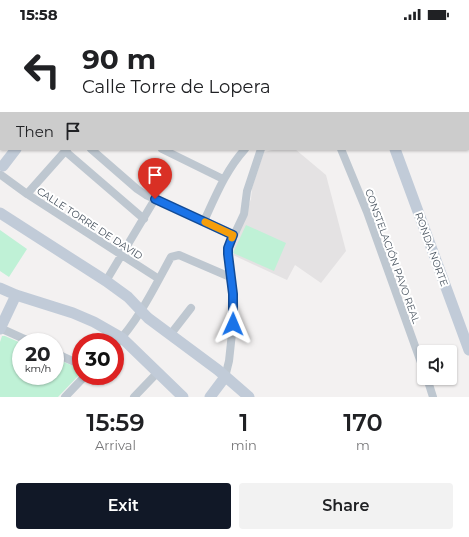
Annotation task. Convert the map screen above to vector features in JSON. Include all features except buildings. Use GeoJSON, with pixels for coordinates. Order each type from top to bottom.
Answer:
{"type":"FeatureCollection","features":[{"type":"Feature","properties":{"kind":"street"},"geometry":{"type":"LineString","coordinates":[[1,168],[7,150]]}},
{"type":"Feature","properties":{"kind":"street"},"geometry":{"type":"LineString","coordinates":[[1,168],[15,150]]}},
{"type":"Feature","properties":{"kind":"street"},"geometry":{"type":"LineString","coordinates":[[27,194],[66,150],[144,220]]}},
{"type":"Feature","properties":{"kind":"street"},"geometry":{"type":"LineString","coordinates":[[92,150],[137,189],[155,199],[204,221],[207,224],[233,235]]}},
{"type":"Feature","properties":{"kind":"street"},"geometry":{"type":"LineString","coordinates":[[164,150],[176,153],[223,179]]}},
{"type":"Feature","properties":{"kind":"street"},"geometry":{"type":"LineString","coordinates":[[204,221],[223,179],[244,150]]}},
{"type":"Feature","properties":{"kind":"street"},"geometry":{"type":"LineString","coordinates":[[210,397],[225,377],[229,360],[233,324],[233,294],[228,248],[244,214],[247,191],[261,150]]}},
{"type":"Feature","properties":{"kind":"street","name":"CONSTELACIÓN PAVO REAL"},"geometry":{"type":"LineString","coordinates":[[342,150],[367,212],[417,351]]}},
{"type":"Feature","properties":{"kind":"street","name":"RONDA NORTE"},"geometry":{"type":"LineString","coordinates":[[395,150],[469,350]]}},
{"type":"Feature","properties":{"kind":"street","name":"CALLE TORRE DE DAVID"},"geometry":{"type":"LineString","coordinates":[[1,168],[12,183],[27,194],[159,279]]}},
{"type":"Feature","properties":{"kind":"street"},"geometry":{"type":"LineString","coordinates":[[106,281],[144,220],[155,199]]}},
{"type":"Feature","properties":{"kind":"street"},"geometry":{"type":"LineString","coordinates":[[0,213],[106,281],[128,297],[148,318],[218,370],[249,397]]}},
{"type":"Feature","properties":{"kind":"street"},"geometry":{"type":"LineString","coordinates":[[124,333],[140,311],[172,257],[179,255],[230,277]]}},
{"type":"Feature","properties":{"kind":"street"},"geometry":{"type":"LineString","coordinates":[[0,288],[16,295],[73,313],[94,322],[108,333]]}},
{"type":"Feature","properties":{"kind":"street"},"geometry":{"type":"LineString","coordinates":[[12,333],[0,328],[16,295]]}},
{"type":"Feature","properties":{"kind":"street"},"geometry":{"type":"LineString","coordinates":[[170,335],[191,308]]}},
{"type":"Feature","properties":{"kind":"street"},"geometry":{"type":"LineString","coordinates":[[124,346],[158,372],[183,397]]}},
{"type":"Feature","properties":{"kind":"street"},"geometry":{"type":"LineString","coordinates":[[134,397],[158,372]]}},
{"type":"Feature","properties":{"kind":"street"},"geometry":{"type":"LineString","coordinates":[[65,397],[76,385]]}},
{"type":"Feature","properties":{"kind":"street"},"geometry":{"type":"LineString","coordinates":[[429,385],[433,397]]}},
{"type":"Feature","properties":{"kind":"shaded area"},"geometry":{"type":"Polygon","coordinates":[[[273,150],[296,150],[326,175],[346,251],[321,283],[295,265],[287,280],[233,255],[232,251],[234,244],[251,199],[252,188],[264,152],[273,150]]]}},
{"type":"Feature","properties":{"kind":"green space"},"geometry":{"type":"Polygon","coordinates":[[[246,225],[286,243],[274,271],[233,253],[246,225]]]}},
{"type":"Feature","properties":{"kind":"green space"},"geometry":{"type":"Polygon","coordinates":[[[0,230],[27,249],[9,277],[0,271],[0,230]]]}},
{"type":"Feature","properties":{"kind":"green space"},"geometry":{"type":"Polygon","coordinates":[[[2,336],[12,339],[12,385],[64,385],[64,362],[72,365],[72,382],[58,397],[0,397],[0,342],[2,336]]]}},
{"type":"Feature","properties":{"kind":"slow traffic"},"geometry":{"type":"LineString","coordinates":[[205,222],[233,235],[232,238]]}},
{"type":"Feature","properties":{"kind":"route"},"geometry":{"type":"LineString","coordinates":[[155,199],[233,235],[228,248],[228,254],[233,294],[233,324]]}}]}
